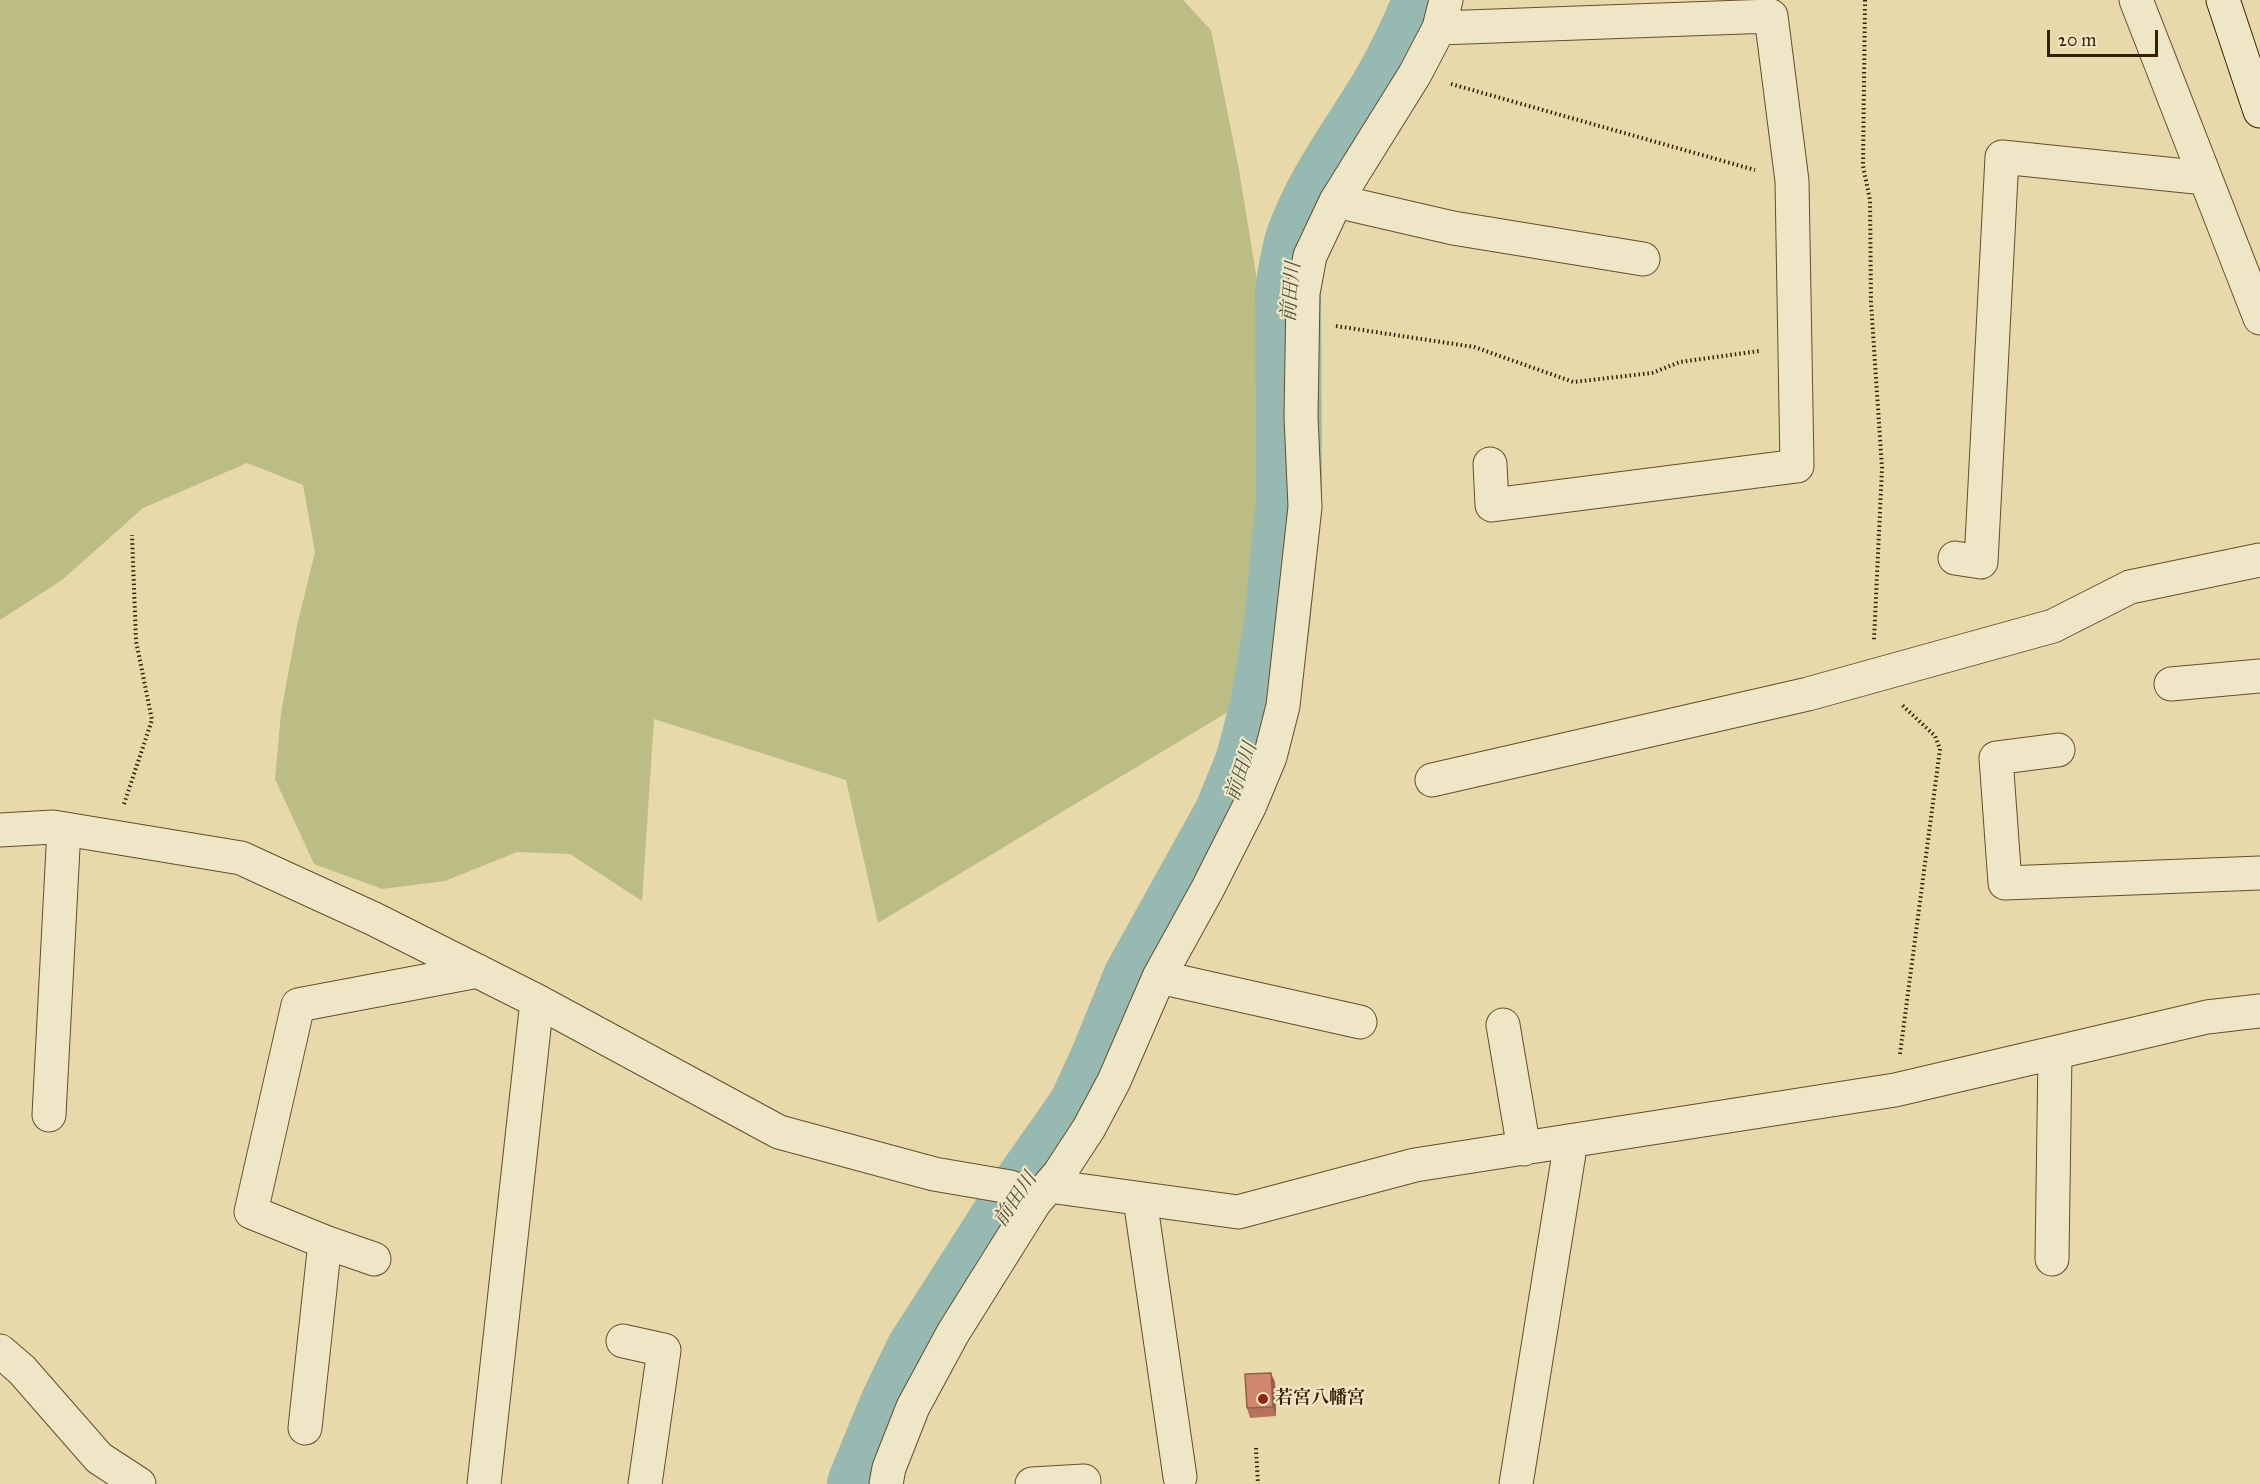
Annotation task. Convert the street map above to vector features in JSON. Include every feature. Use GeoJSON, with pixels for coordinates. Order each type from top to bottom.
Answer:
{"type":"FeatureCollection","features":[{"type":"Feature","properties":{"kind":"street"},"geometry":{"type":"LineString","coordinates":[[2136,0],[2260,318]]}},
{"type":"Feature","properties":{"kind":"street"},"geometry":{"type":"LineString","coordinates":[[2223,0],[2260,111]]}},
{"type":"Feature","properties":{"kind":"street"},"geometry":{"type":"LineString","coordinates":[[885,1484],[889,1468],[923,1388],[1032,1191],[1089,1128],[1114,1081],[1159,977],[1250,805],[1270,757],[1282,706],[1305,507],[1301,417],[1303,293],[1310,256],[1335,201],[1415,74],[1442,14],[1771,16],[1792,181],[1793,346],[1797,466],[1492,505],[1490,465]]}},
{"type":"Feature","properties":{"kind":"street"},"geometry":{"type":"LineString","coordinates":[[1955,558],[1981,562],[2002,157],[2205,178]]}},
{"type":"Feature","properties":{"kind":"street"},"geometry":{"type":"LineString","coordinates":[[1335,201],[1453,228],[1643,259]]}},
{"type":"Feature","properties":{"kind":"street"},"geometry":{"type":"LineString","coordinates":[[1432,780],[1797,697],[2053,626],[2130,587],[2260,560]]}},
{"type":"Feature","properties":{"kind":"street"},"geometry":{"type":"LineString","coordinates":[[2171,684],[2260,676]]}},
{"type":"Feature","properties":{"kind":"street"},"geometry":{"type":"LineString","coordinates":[[2058,750],[1996,758],[2005,883],[2260,873]]}},
{"type":"Feature","properties":{"kind":"street"},"geometry":{"type":"LineString","coordinates":[[0,830],[53,827],[241,858],[374,919],[478,971],[780,1132],[934,1174],[1032,1191],[1140,1199],[1238,1212],[1415,1166],[1895,1090],[2207,1017],[2260,1011]]}},
{"type":"Feature","properties":{"kind":"street"},"geometry":{"type":"LineString","coordinates":[[49,1115],[64,830]]}},
{"type":"Feature","properties":{"kind":"street"},"geometry":{"type":"LineString","coordinates":[[374,1258],[325,1242],[251,1212],[298,1005],[478,971]]}},
{"type":"Feature","properties":{"kind":"street"},"geometry":{"type":"LineString","coordinates":[[1159,977],[1359,1022]]}},
{"type":"Feature","properties":{"kind":"street"},"geometry":{"type":"LineString","coordinates":[[484,1484],[537,1001]]}},
{"type":"Feature","properties":{"kind":"street"},"geometry":{"type":"LineString","coordinates":[[1503,1025],[1524,1149]]}},
{"type":"Feature","properties":{"kind":"street"},"geometry":{"type":"LineString","coordinates":[[2052,1258],[2055,1053]]}},
{"type":"Feature","properties":{"kind":"street"},"geometry":{"type":"LineString","coordinates":[[1516,1484],[1571,1141]]}},
{"type":"Feature","properties":{"kind":"street"},"geometry":{"type":"LineString","coordinates":[[1140,1199],[1180,1477]]}},
{"type":"Feature","properties":{"kind":"street"},"geometry":{"type":"LineString","coordinates":[[305,1428],[325,1242]]}},
{"type":"Feature","properties":{"kind":"street"},"geometry":{"type":"LineString","coordinates":[[623,1341],[664,1350],[645,1484]]}},
{"type":"Feature","properties":{"kind":"street"},"geometry":{"type":"LineString","coordinates":[[0,1351],[22,1370],[99,1458],[139,1484]]}},
{"type":"Feature","properties":{"kind":"street"},"geometry":{"type":"LineString","coordinates":[[1032,1484],[1084,1481]]}},
{"type":"Feature","properties":{"kind":"path"},"geometry":{"type":"LineString","coordinates":[[1865,0],[1863,166],[1870,200],[1871,303],[1882,468],[1874,643],[1879,675],[1887,691],[1935,736],[1940,749],[1895,1090]]}},
{"type":"Feature","properties":{"kind":"path"},"geometry":{"type":"LineString","coordinates":[[1415,74],[1792,181]]}},
{"type":"Feature","properties":{"kind":"path"},"geometry":{"type":"LineString","coordinates":[[1303,321],[1474,347],[1573,382],[1652,373],[1680,362],[1793,346]]}},
{"type":"Feature","properties":{"kind":"path"},"geometry":{"type":"LineString","coordinates":[[113,837],[152,720],[136,641],[132,536]]}},
{"type":"Feature","properties":{"kind":"path"},"geometry":{"type":"LineString","coordinates":[[1256,1448],[1258,1484]]}},
{"type":"Feature","properties":{"kind":"green space"},"geometry":{"type":"Polygon","coordinates":[[[0,0],[1183,0],[1211,30],[1239,170],[1277,403],[1256,695],[878,923],[846,780],[654,719],[642,901],[570,854],[517,852],[445,881],[382,889],[314,864],[275,779],[281,713],[297,626],[315,552],[303,485],[247,463],[143,508],[62,580],[0,620],[0,0]]]}},
{"type":"Feature","properties":{"kind":"building"},"geometry":{"type":"Polygon","coordinates":[[[1271,1373],[1273,1407],[1247,1408],[1245,1374],[1271,1373]]]}},
{"type":"Feature","properties":{"kind":"waterway","name":"前田川"},"geometry":{"type":"LineString","coordinates":[[860,1484],[893,1404],[918,1352],[1008,1211],[1081,1107],[1136,978],[1227,814],[1248,762],[1262,710],[1277,623],[1289,496],[1288,290],[1295,252],[1315,200],[1390,76],[1426,0]]}},
{"type":"Feature","properties":{"kind":"place","name":"若宮八幡宮"},"geometry":{"type":"Point","coordinates":[1263,1399]}}]}
